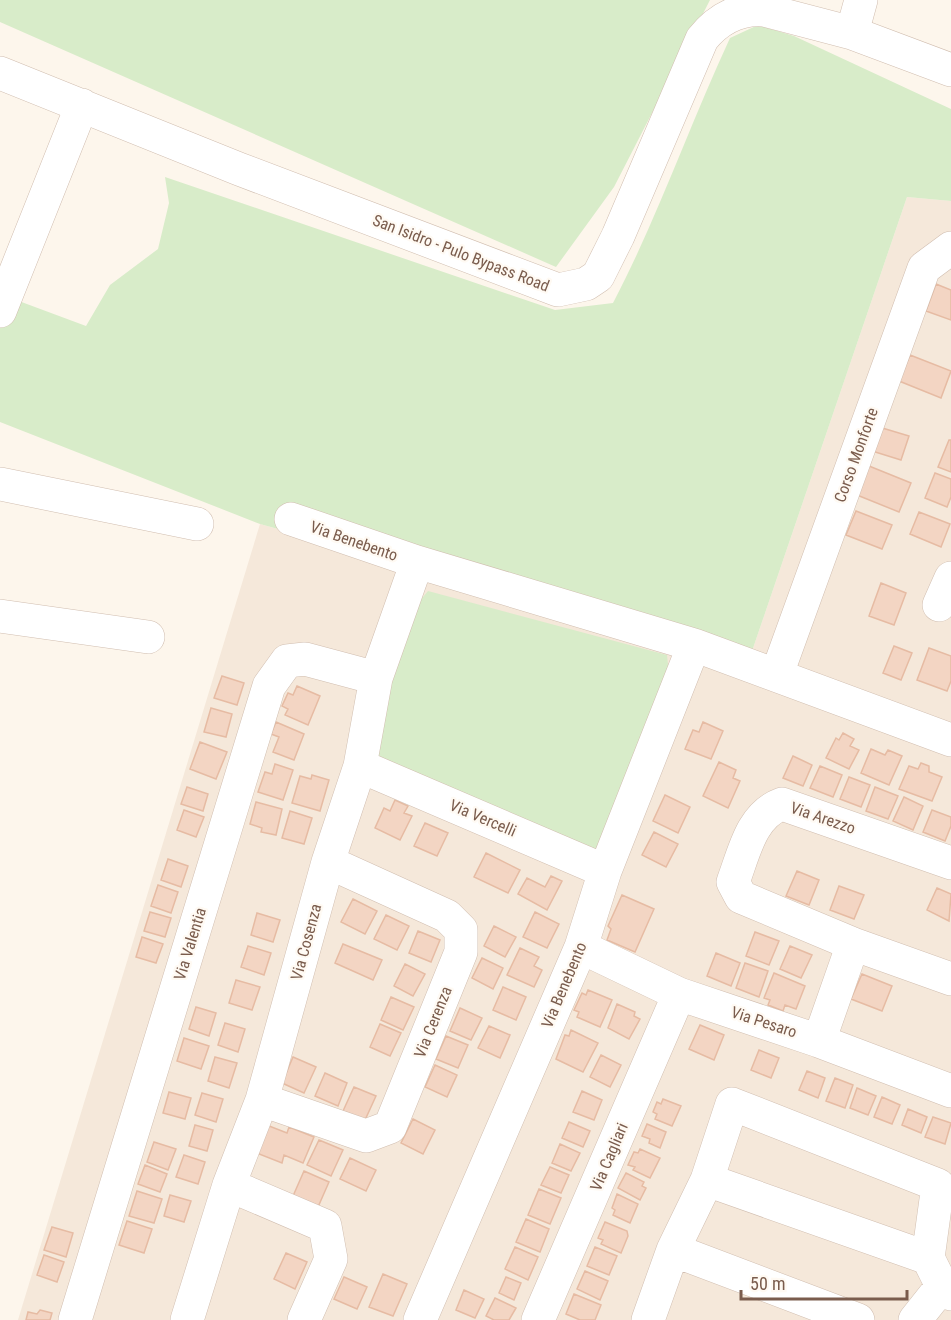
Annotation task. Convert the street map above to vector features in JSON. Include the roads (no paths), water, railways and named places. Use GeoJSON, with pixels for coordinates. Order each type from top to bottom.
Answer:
{"type":"FeatureCollection","features":[{"type":"Feature","properties":{"kind":"street"},"geometry":{"type":"LineString","coordinates":[[852,33],[861,0]]}},
{"type":"Feature","properties":{"kind":"street","name":"San Isidro - Pulo Bypass Road"},"geometry":{"type":"LineString","coordinates":[[0,72],[239,169],[558,290],[586,285],[598,276],[618,236],[702,39],[711,28],[734,14],[749,9],[852,33],[951,70]]}},
{"type":"Feature","properties":{"kind":"street"},"geometry":{"type":"LineString","coordinates":[[0,311],[82,105]]}},
{"type":"Feature","properties":{"kind":"street","name":"Corso Monforte"},"geometry":{"type":"LineString","coordinates":[[777,674],[924,268],[951,248]]}},
{"type":"Feature","properties":{"kind":"street"},"geometry":{"type":"LineString","coordinates":[[0,484],[197,524]]}},
{"type":"Feature","properties":{"kind":"street","name":"Via Benebento"},"geometry":{"type":"LineString","coordinates":[[291,519],[417,562],[694,645],[951,740]]}},
{"type":"Feature","properties":{"kind":"street","name":"Via Cosenza"},"geometry":{"type":"LineString","coordinates":[[187,1320],[229,1185],[262,1100],[328,862],[360,765],[376,678],[417,562]]}},
{"type":"Feature","properties":{"kind":"street"},"geometry":{"type":"LineString","coordinates":[[0,616],[148,637]]}},
{"type":"Feature","properties":{"kind":"street","name":"Via Benebento"},"geometry":{"type":"LineString","coordinates":[[420,1320],[581,947],[606,871],[694,645]]}},
{"type":"Feature","properties":{"kind":"street","name":"Via Valentia"},"geometry":{"type":"LineString","coordinates":[[75,1320],[269,686],[287,661],[305,659],[376,678]]}},
{"type":"Feature","properties":{"kind":"street","name":"Via Vercelli"},"geometry":{"type":"LineString","coordinates":[[360,765],[606,871]]}},
{"type":"Feature","properties":{"kind":"street","name":"Via Arezzo"},"geometry":{"type":"LineString","coordinates":[[951,863],[782,804],[770,808],[759,817],[733,882],[741,897],[853,944],[951,979]]}},
{"type":"Feature","properties":{"kind":"street","name":"Via Cerenza"},"geometry":{"type":"LineString","coordinates":[[262,1100],[366,1136],[390,1126],[461,952],[461,930],[447,916],[328,862]]}},
{"type":"Feature","properties":{"kind":"street"},"geometry":{"type":"LineString","coordinates":[[819,1041],[853,944]]}},
{"type":"Feature","properties":{"kind":"street","name":"Via Pesaro"},"geometry":{"type":"LineString","coordinates":[[581,947],[679,994],[819,1041],[951,1091]]}},
{"type":"Feature","properties":{"kind":"street","name":"Via Cagliari"},"geometry":{"type":"LineString","coordinates":[[538,1320],[679,994]]}},
{"type":"Feature","properties":{"kind":"street"},"geometry":{"type":"LineString","coordinates":[[648,1320],[673,1250],[706,1180],[732,1104],[938,1185],[940,1279],[915,1320]]}},
{"type":"Feature","properties":{"kind":"street"},"geometry":{"type":"LineString","coordinates":[[706,1180],[940,1279]]}},
{"type":"Feature","properties":{"kind":"street"},"geometry":{"type":"LineString","coordinates":[[229,1185],[325,1226],[331,1259],[304,1320]]}},
{"type":"Feature","properties":{"kind":"street"},"geometry":{"type":"LineString","coordinates":[[673,1250],[858,1320]]}}]}
